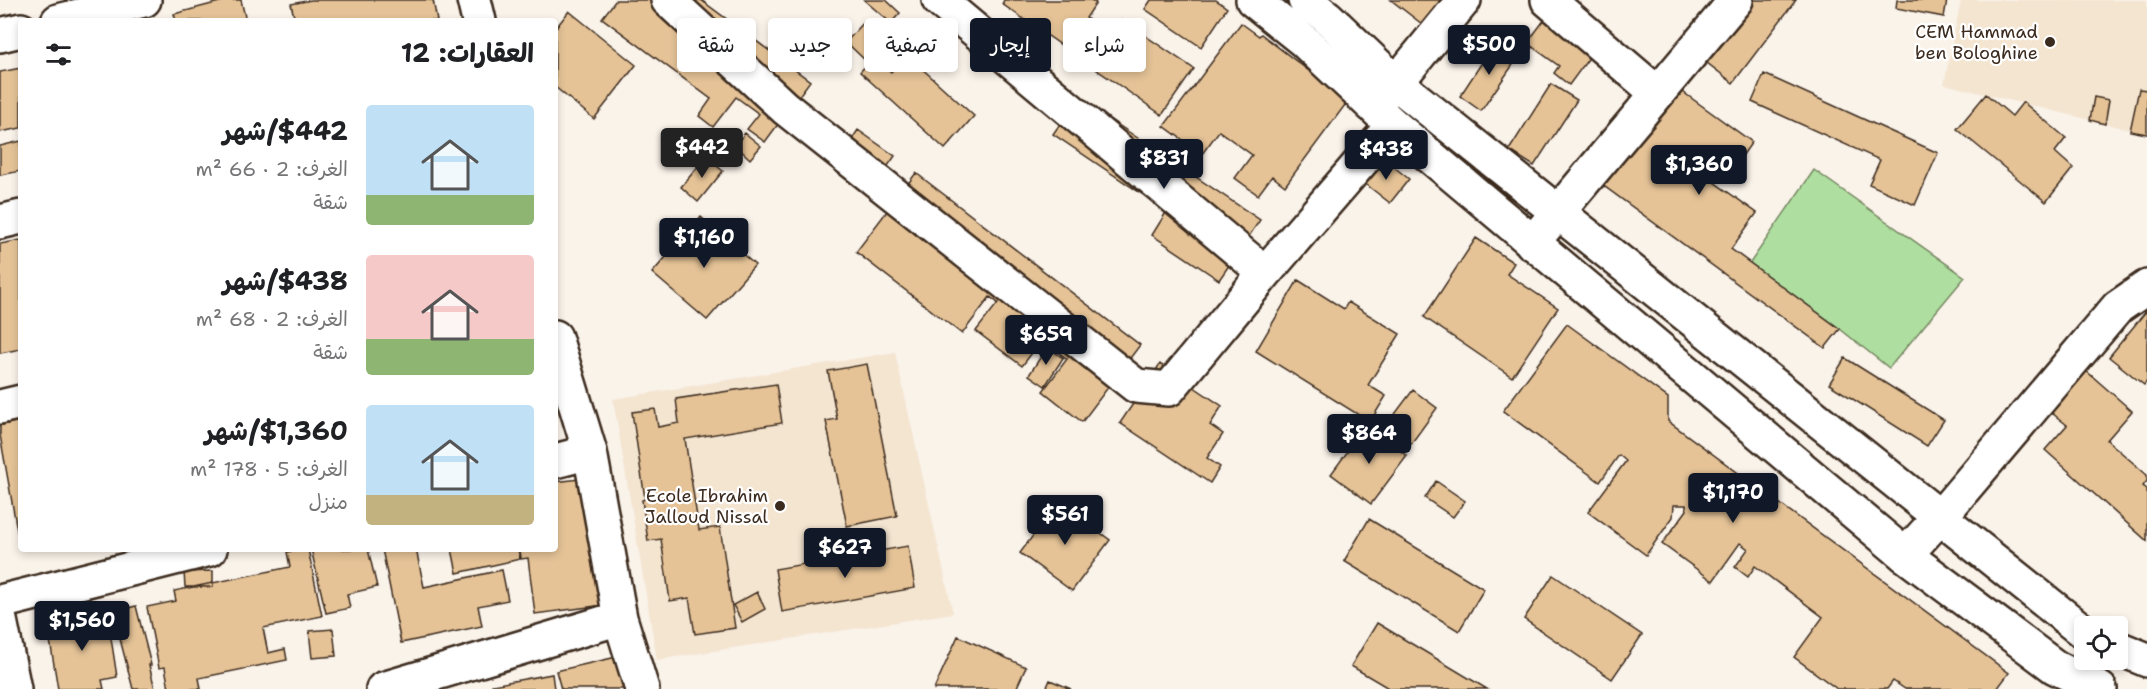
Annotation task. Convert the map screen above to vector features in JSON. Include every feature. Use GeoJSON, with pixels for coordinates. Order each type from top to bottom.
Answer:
{"type":"FeatureCollection","features":[{"type":"Feature","properties":{"kind":"street"},"geometry":{"type":"LineString","coordinates":[[70,18],[144,0]]}},
{"type":"Feature","properties":{"kind":"street"},"geometry":{"type":"LineString","coordinates":[[474,0],[478,18]]}},
{"type":"Feature","properties":{"kind":"street"},"geometry":{"type":"LineString","coordinates":[[668,0],[785,108],[1136,386],[1169,389],[1265,273],[1382,115],[1396,83],[1464,0]]}},
{"type":"Feature","properties":{"kind":"street"},"geometry":{"type":"LineString","coordinates":[[939,0],[1265,273]]}},
{"type":"Feature","properties":{"kind":"street"},"geometry":{"type":"LineString","coordinates":[[1253,0],[1304,41],[1382,115],[1532,243],[1905,555],[2055,667],[2100,689]]}},
{"type":"Feature","properties":{"kind":"street"},"geometry":{"type":"LineString","coordinates":[[1548,0],[1657,93]]}},
{"type":"Feature","properties":{"kind":"street"},"geometry":{"type":"LineString","coordinates":[[1532,243],[1736,0]]}},
{"type":"Feature","properties":{"kind":"street"},"geometry":{"type":"LineString","coordinates":[[1304,41],[1324,6],[1396,83],[2074,624]]}},
{"type":"Feature","properties":{"kind":"street"},"geometry":{"type":"LineString","coordinates":[[0,35],[18,31]]}},
{"type":"Feature","properties":{"kind":"street"},"geometry":{"type":"LineString","coordinates":[[0,222],[18,218]]}},
{"type":"Feature","properties":{"kind":"street"},"geometry":{"type":"LineString","coordinates":[[1905,555],[2118,307],[2147,287]]}},
{"type":"Feature","properties":{"kind":"street"},"geometry":{"type":"LineString","coordinates":[[558,347],[590,452],[620,618],[642,689]]}},
{"type":"Feature","properties":{"kind":"street"},"geometry":{"type":"LineString","coordinates":[[0,407],[18,403]]}},
{"type":"Feature","properties":{"kind":"street"},"geometry":{"type":"LineString","coordinates":[[558,460],[590,452]]}},
{"type":"Feature","properties":{"kind":"street"},"geometry":{"type":"LineString","coordinates":[[0,602],[198,552]]}},
{"type":"Feature","properties":{"kind":"street"},"geometry":{"type":"LineString","coordinates":[[383,689],[620,618]]}},
{"type":"Feature","properties":{"kind":"street"},"geometry":{"type":"LineString","coordinates":[[0,620],[14,689]]}},
{"type":"Feature","properties":{"kind":"street"},"geometry":{"type":"LineString","coordinates":[[2128,652],[2147,660]]}},
{"type":"Feature","properties":{"kind":"shaded area","name":"CEM Hammad ben Bologhine"},"geometry":{"type":"Polygon","coordinates":[[[1961,0],[2147,0],[2147,134],[1944,84],[1961,0]]]}},
{"type":"Feature","properties":{"kind":"shaded area","name":"Ecole Ibrahim Jalloud Nissal"},"geometry":{"type":"Polygon","coordinates":[[[895,352],[953,613],[657,660],[613,399],[895,352]]]}},
{"type":"Feature","properties":{"kind":"green space"},"geometry":{"type":"Polygon","coordinates":[[[1814,170],[1965,277],[1889,368],[1750,263],[1814,170]]]}},
{"type":"Feature","properties":{"kind":"building"},"geometry":{"type":"Polygon","coordinates":[[[227,0],[241,0],[245,18],[175,18],[174,14],[227,0]]]}},
{"type":"Feature","properties":{"kind":"building"},"geometry":{"type":"Polygon","coordinates":[[[311,0],[433,0],[436,18],[294,18],[291,4],[311,0]]]}},
{"type":"Feature","properties":{"kind":"building"},"geometry":{"type":"Polygon","coordinates":[[[616,0],[701,0],[725,18],[677,18],[677,72],[756,72],[756,41],[768,50],[768,72],[798,72],[810,81],[765,142],[747,129],[759,114],[736,97],[713,127],[699,116],[711,99],[602,18],[616,0]]]}},
{"type":"Feature","properties":{"kind":"building"},"geometry":{"type":"Polygon","coordinates":[[[864,0],[886,0],[900,13],[896,18],[885,18],[864,0]]]}},
{"type":"Feature","properties":{"kind":"building"},"geometry":{"type":"Polygon","coordinates":[[[1004,0],[1091,0],[1096,3],[1086,18],[1063,18],[1063,46],[1051,38],[1051,18],[1022,18],[1002,4],[1004,0]]]}},
{"type":"Feature","properties":{"kind":"building"},"geometry":{"type":"Polygon","coordinates":[[[1151,0],[1216,0],[1227,8],[1201,47],[1145,9],[1151,0]]]}},
{"type":"Feature","properties":{"kind":"building"},"geometry":{"type":"Polygon","coordinates":[[[1391,0],[1441,0],[1422,24],[1391,0]]]}},
{"type":"Feature","properties":{"kind":"building"},"geometry":{"type":"Polygon","coordinates":[[[1747,0],[1796,0],[1733,83],[1702,59],[1747,0]]]}},
{"type":"Feature","properties":{"kind":"building"},"geometry":{"type":"Polygon","coordinates":[[[1897,0],[1947,0],[1944,17],[1896,8],[1897,0]]]}},
{"type":"Feature","properties":{"kind":"building"},"geometry":{"type":"Polygon","coordinates":[[[569,11],[636,65],[594,119],[558,89],[558,25],[569,11]]]}},
{"type":"Feature","properties":{"kind":"building"},"geometry":{"type":"Polygon","coordinates":[[[1545,19],[1594,51],[1569,85],[1554,73],[1559,66],[1527,43],[1545,19]]]}},
{"type":"Feature","properties":{"kind":"building"},"geometry":{"type":"Polygon","coordinates":[[[864,22],[864,59],[852,48],[852,35],[864,22]]]}},
{"type":"Feature","properties":{"kind":"building"},"geometry":{"type":"Polygon","coordinates":[[[1241,23],[1259,36],[1261,34],[1348,101],[1285,186],[1272,176],[1258,195],[1235,178],[1252,155],[1219,131],[1202,154],[1164,126],[1241,23]]]}},
{"type":"Feature","properties":{"kind":"building"},"geometry":{"type":"Polygon","coordinates":[[[1146,36],[1194,69],[1162,115],[1100,72],[1146,72],[1146,36]]]}},
{"type":"Feature","properties":{"kind":"building"},"geometry":{"type":"Polygon","coordinates":[[[1496,41],[1519,56],[1481,111],[1460,96],[1496,41]]]}},
{"type":"Feature","properties":{"kind":"building"},"geometry":{"type":"Polygon","coordinates":[[[864,68],[864,72],[926,72],[974,116],[945,149],[860,72],[864,68]]]}},
{"type":"Feature","properties":{"kind":"building"},"geometry":{"type":"Polygon","coordinates":[[[18,69],[18,129],[0,132],[0,72],[18,69]]]}},
{"type":"Feature","properties":{"kind":"building"},"geometry":{"type":"Polygon","coordinates":[[[1764,74],[1938,153],[1915,205],[1869,184],[1880,160],[1752,102],[1764,74]]]}},
{"type":"Feature","properties":{"kind":"building"},"geometry":{"type":"Polygon","coordinates":[[[1669,82],[1752,142],[1738,162],[1732,158],[1714,182],[1757,213],[1731,249],[1840,329],[1825,348],[1597,181],[1669,82]]]}},
{"type":"Feature","properties":{"kind":"building"},"geometry":{"type":"Polygon","coordinates":[[[1551,84],[1577,100],[1534,166],[1509,150],[1551,84]]]}},
{"type":"Feature","properties":{"kind":"building"},"geometry":{"type":"Polygon","coordinates":[[[2139,89],[2147,90],[2147,134],[2130,131],[2139,89]]]}},
{"type":"Feature","properties":{"kind":"building"},"geometry":{"type":"Polygon","coordinates":[[[1986,94],[2012,116],[2023,102],[2066,138],[2055,152],[2073,168],[2046,202],[1957,129],[1986,94]]]}},
{"type":"Feature","properties":{"kind":"building"},"geometry":{"type":"Polygon","coordinates":[[[2094,97],[2109,100],[2105,124],[2090,120],[2094,97]]]}},
{"type":"Feature","properties":{"kind":"building"},"geometry":{"type":"Polygon","coordinates":[[[1078,98],[1260,220],[1219,280],[1152,235],[1167,211],[1053,134],[1078,98]]]}},
{"type":"Feature","properties":{"kind":"building"},"geometry":{"type":"Polygon","coordinates":[[[858,130],[895,156],[878,180],[842,154],[858,130]]]}},
{"type":"Feature","properties":{"kind":"building"},"geometry":{"type":"Polygon","coordinates":[[[745,133],[761,146],[750,159],[735,145],[745,133]]]}},
{"type":"Feature","properties":{"kind":"building"},"geometry":{"type":"Polygon","coordinates":[[[18,142],[18,172],[0,175],[0,146],[18,142]]]}},
{"type":"Feature","properties":{"kind":"building"},"geometry":{"type":"Polygon","coordinates":[[[706,157],[723,171],[698,202],[681,187],[706,157]]]}},
{"type":"Feature","properties":{"kind":"building"},"geometry":{"type":"Polygon","coordinates":[[[1383,158],[1409,179],[1390,203],[1363,182],[1383,158]]]}},
{"type":"Feature","properties":{"kind":"building"},"geometry":{"type":"Polygon","coordinates":[[[916,173],[1140,345],[1082,422],[1043,391],[1067,359],[1042,340],[1022,366],[976,331],[998,303],[990,297],[962,334],[856,252],[916,173]]]}},
{"type":"Feature","properties":{"kind":"building"},"geometry":{"type":"Polygon","coordinates":[[[701,217],[755,265],[707,320],[652,273],[701,217]]]}},
{"type":"Feature","properties":{"kind":"building"},"geometry":{"type":"Polygon","coordinates":[[[1476,238],[1514,263],[1507,274],[1558,308],[1512,377],[1424,317],[1476,238]]]}},
{"type":"Feature","properties":{"kind":"building"},"geometry":{"type":"Polygon","coordinates":[[[18,241],[18,350],[0,353],[0,244],[18,241]]]}},
{"type":"Feature","properties":{"kind":"building"},"geometry":{"type":"Polygon","coordinates":[[[1298,280],[1344,309],[1348,302],[1400,334],[1368,385],[1386,396],[1370,422],[1256,351],[1298,280]]]}},
{"type":"Feature","properties":{"kind":"building"},"geometry":{"type":"Polygon","coordinates":[[[2147,310],[2147,381],[2144,385],[2109,357],[2147,310]]]}},
{"type":"Feature","properties":{"kind":"building"},"geometry":{"type":"Polygon","coordinates":[[[1567,324],[1668,398],[1668,421],[2009,673],[1997,689],[1905,689],[1893,681],[1887,689],[1837,689],[1794,657],[1823,617],[1755,566],[1748,577],[1735,567],[1748,549],[1740,543],[1713,581],[1662,544],[1687,510],[1686,505],[1674,505],[1673,517],[1646,555],[1588,512],[1626,461],[1619,455],[1600,482],[1503,411],[1567,324]]]}},
{"type":"Feature","properties":{"kind":"building"},"geometry":{"type":"Polygon","coordinates":[[[1047,347],[1063,358],[1045,386],[1029,375],[1047,347]]]}},
{"type":"Feature","properties":{"kind":"building"},"geometry":{"type":"Polygon","coordinates":[[[1845,358],[1944,420],[1927,446],[1829,384],[1845,358]]]}},
{"type":"Feature","properties":{"kind":"building"},"geometry":{"type":"Polygon","coordinates":[[[867,364],[897,516],[847,526],[826,421],[837,419],[828,371],[867,364]]]}},
{"type":"Feature","properties":{"kind":"building"},"geometry":{"type":"Polygon","coordinates":[[[1160,364],[1222,406],[1210,425],[1223,434],[1207,458],[1220,467],[1210,483],[1120,423],[1160,364]]]}},
{"type":"Feature","properties":{"kind":"building"},"geometry":{"type":"Polygon","coordinates":[[[2084,369],[2132,411],[2107,440],[2147,475],[2147,481],[2143,486],[2147,489],[2147,541],[2045,450],[2067,425],[2048,410],[2084,369]]]}},
{"type":"Feature","properties":{"kind":"building"},"geometry":{"type":"Polygon","coordinates":[[[776,384],[782,423],[685,439],[699,530],[720,527],[735,628],[695,634],[689,598],[670,601],[661,539],[648,541],[642,500],[645,499],[632,412],[655,409],[658,427],[679,423],[676,399],[776,384]]]}},
{"type":"Feature","properties":{"kind":"building"},"geometry":{"type":"Polygon","coordinates":[[[1413,390],[1437,408],[1408,448],[1383,430],[1413,390]]]}},
{"type":"Feature","properties":{"kind":"building"},"geometry":{"type":"Polygon","coordinates":[[[18,422],[18,536],[0,435],[0,425],[18,422]]]}},
{"type":"Feature","properties":{"kind":"building"},"geometry":{"type":"Polygon","coordinates":[[[1367,425],[1407,456],[1371,504],[1331,474],[1367,425]]]}},
{"type":"Feature","properties":{"kind":"building"},"geometry":{"type":"Polygon","coordinates":[[[588,478],[604,605],[535,614],[528,558],[521,559],[520,552],[558,552],[558,482],[588,478]]]}},
{"type":"Feature","properties":{"kind":"building"},"geometry":{"type":"Polygon","coordinates":[[[1436,481],[1465,501],[1453,517],[1425,498],[1436,481]]]}},
{"type":"Feature","properties":{"kind":"building"},"geometry":{"type":"Polygon","coordinates":[[[1058,502],[1110,540],[1072,591],[1020,553],[1058,502]]]}},
{"type":"Feature","properties":{"kind":"building"},"geometry":{"type":"Polygon","coordinates":[[[1369,519],[1484,589],[1459,631],[1344,561],[1369,519]]]}},
{"type":"Feature","properties":{"kind":"building"},"geometry":{"type":"Polygon","coordinates":[[[908,546],[915,588],[782,612],[775,569],[908,546]]]}},
{"type":"Feature","properties":{"kind":"building"},"geometry":{"type":"Polygon","coordinates":[[[287,552],[309,552],[322,616],[263,628],[268,653],[285,649],[287,660],[199,678],[201,689],[169,689],[165,667],[159,668],[147,607],[176,601],[174,591],[290,567],[287,552]]]}},
{"type":"Feature","properties":{"kind":"building"},"geometry":{"type":"Polygon","coordinates":[[[312,552],[369,552],[377,587],[347,594],[350,608],[326,613],[312,552]]]}},
{"type":"Feature","properties":{"kind":"building"},"geometry":{"type":"Polygon","coordinates":[[[383,552],[417,552],[424,587],[502,570],[508,600],[478,606],[482,626],[401,643],[383,552]]]}},
{"type":"Feature","properties":{"kind":"building"},"geometry":{"type":"Polygon","coordinates":[[[453,552],[519,552],[520,559],[457,573],[453,552]]]}},
{"type":"Feature","properties":{"kind":"building"},"geometry":{"type":"Polygon","coordinates":[[[213,571],[213,587],[185,587],[184,572],[213,571]]]}},
{"type":"Feature","properties":{"kind":"building"},"geometry":{"type":"Polygon","coordinates":[[[1553,575],[1642,635],[1612,679],[1524,619],[1553,575]]]}},
{"type":"Feature","properties":{"kind":"building"},"geometry":{"type":"Polygon","coordinates":[[[757,592],[765,609],[742,622],[733,605],[757,592]]]}},
{"type":"Feature","properties":{"kind":"building"},"geometry":{"type":"Polygon","coordinates":[[[136,606],[155,689],[133,689],[113,612],[136,606]]]}},
{"type":"Feature","properties":{"kind":"building"},"geometry":{"type":"Polygon","coordinates":[[[107,612],[117,677],[102,680],[104,689],[58,689],[47,622],[107,612]]]}},
{"type":"Feature","properties":{"kind":"building"},"geometry":{"type":"Polygon","coordinates":[[[1377,623],[1487,689],[1390,689],[1351,666],[1377,623]]]}},
{"type":"Feature","properties":{"kind":"building"},"geometry":{"type":"Polygon","coordinates":[[[333,629],[336,656],[312,658],[309,631],[333,629]]]}},
{"type":"Feature","properties":{"kind":"building"},"geometry":{"type":"Polygon","coordinates":[[[958,636],[1026,667],[1016,689],[934,689],[958,636]]]}},
{"type":"Feature","properties":{"kind":"building"},"geometry":{"type":"Polygon","coordinates":[[[621,656],[628,689],[561,689],[556,671],[621,656]]]}},
{"type":"Feature","properties":{"kind":"building"},"geometry":{"type":"Polygon","coordinates":[[[552,674],[554,689],[492,689],[492,685],[552,674]]]}},
{"type":"Feature","properties":{"kind":"building"},"geometry":{"type":"Polygon","coordinates":[[[1050,680],[1071,689],[1046,689],[1050,680]]]}},
{"type":"Feature","properties":{"kind":"place","name":"CEM Hammad ben Bologhine"},"geometry":{"type":"Point","coordinates":[2050,42]}},
{"type":"Feature","properties":{"kind":"place","name":"Ecole Ibrahim Jalloud Nissal"},"geometry":{"type":"Point","coordinates":[780,506]}}]}
